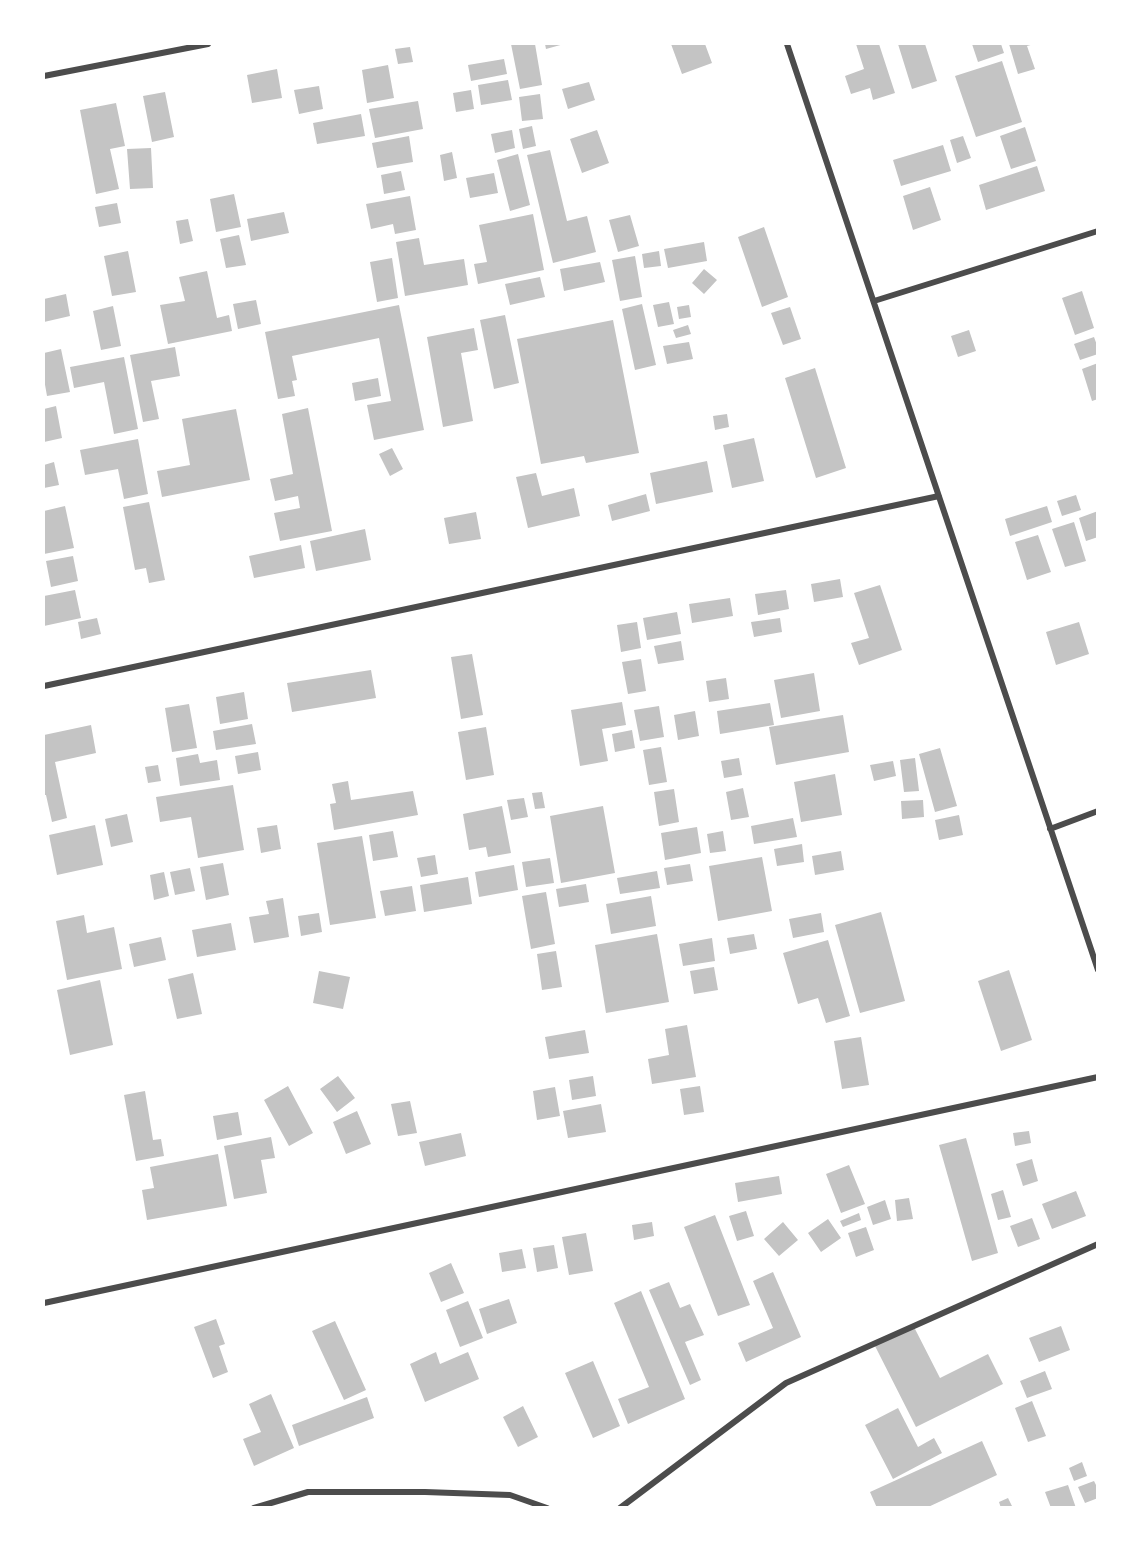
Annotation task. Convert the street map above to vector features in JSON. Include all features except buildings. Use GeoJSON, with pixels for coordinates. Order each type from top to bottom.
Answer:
{"type":"FeatureCollection","features":[{"type":"Feature","properties":{"kind":"street"},"geometry":{"type":"LineString","coordinates":[[44,75],[208,44]]}},
{"type":"Feature","properties":{"kind":"street"},"geometry":{"type":"LineString","coordinates":[[787,44],[1098,970]]}},
{"type":"Feature","properties":{"kind":"street"},"geometry":{"type":"LineString","coordinates":[[874,301],[1098,231]]}},
{"type":"Feature","properties":{"kind":"street"},"geometry":{"type":"LineString","coordinates":[[44,686],[939,496]]}},
{"type":"Feature","properties":{"kind":"street"},"geometry":{"type":"LineString","coordinates":[[1050,828],[1098,812]]}},
{"type":"Feature","properties":{"kind":"street"},"geometry":{"type":"LineString","coordinates":[[44,1303],[1098,1077]]}},
{"type":"Feature","properties":{"kind":"street"},"geometry":{"type":"LineString","coordinates":[[620,1508],[786,1383],[1098,1244]]}},
{"type":"Feature","properties":{"kind":"street"},"geometry":{"type":"LineString","coordinates":[[254,1508],[308,1492],[425,1492],[510,1495],[547,1508]]}}]}
